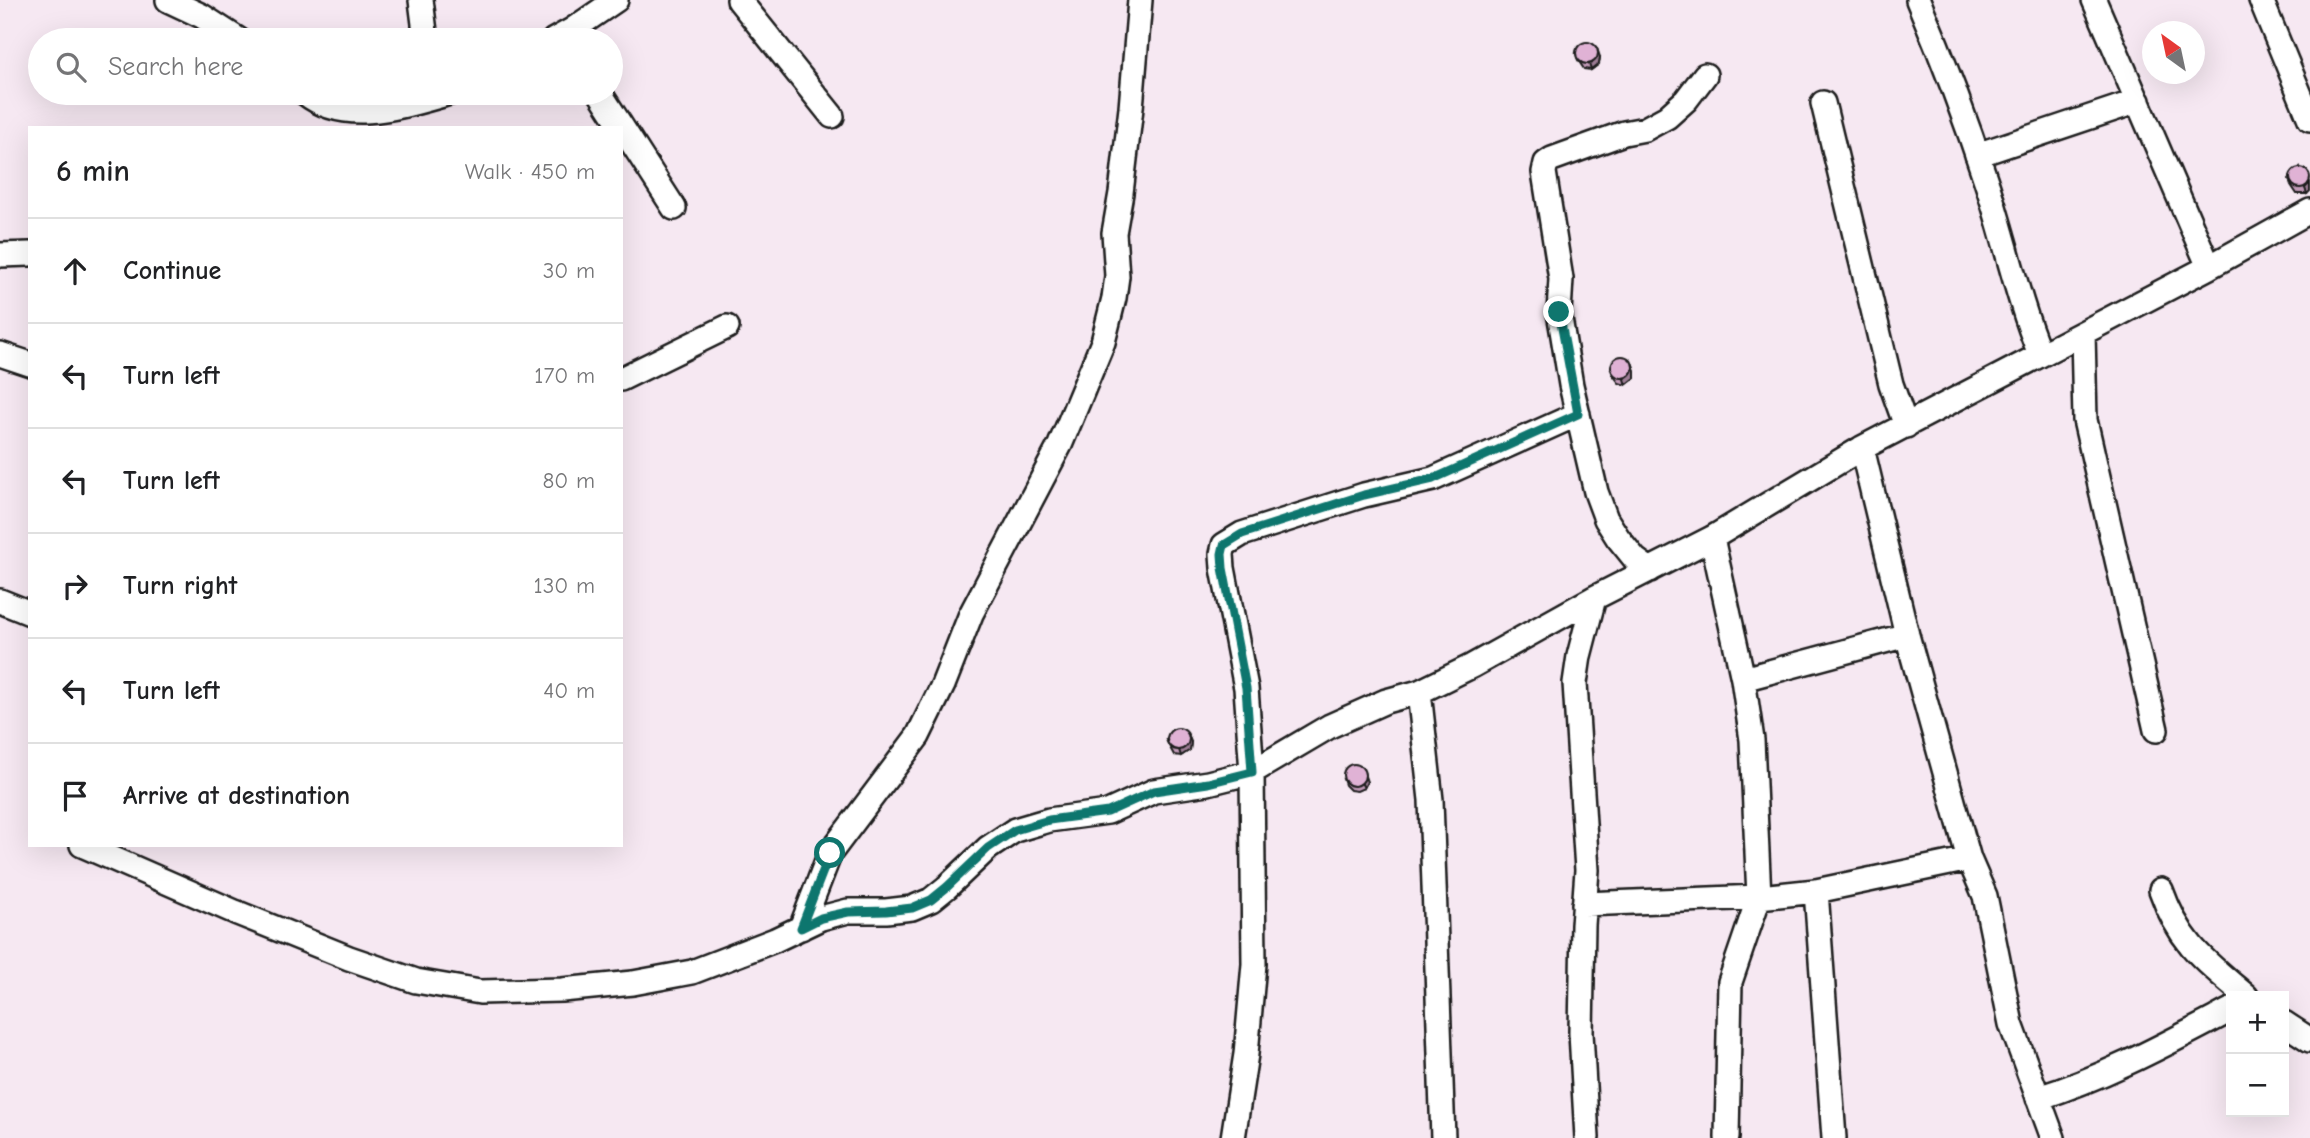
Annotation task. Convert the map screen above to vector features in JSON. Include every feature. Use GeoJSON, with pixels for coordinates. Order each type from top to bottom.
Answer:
{"type":"FeatureCollection","features":[{"type":"Feature","properties":{"kind":"street"},"geometry":{"type":"LineString","coordinates":[[168,0],[220,28]]}},
{"type":"Feature","properties":{"kind":"street"},"geometry":{"type":"LineString","coordinates":[[421,0],[424,28]]}},
{"type":"Feature","properties":{"kind":"street"},"geometry":{"type":"LineString","coordinates":[[575,28],[615,0]]}},
{"type":"Feature","properties":{"kind":"street"},"geometry":{"type":"LineString","coordinates":[[739,0],[832,116]]}},
{"type":"Feature","properties":{"kind":"street"},"geometry":{"type":"LineString","coordinates":[[801,928],[830,853],[918,736],[943,685],[971,614],[1060,445],[1103,342],[1115,287],[1114,233],[1131,108],[1140,0]]}},
{"type":"Feature","properties":{"kind":"street"},"geometry":{"type":"LineString","coordinates":[[1918,0],[1977,155],[2023,311],[2040,354]]}},
{"type":"Feature","properties":{"kind":"street"},"geometry":{"type":"LineString","coordinates":[[2094,0],[2209,267]]}},
{"type":"Feature","properties":{"kind":"street"},"geometry":{"type":"LineString","coordinates":[[2261,0],[2310,119]]}},
{"type":"Feature","properties":{"kind":"street"},"geometry":{"type":"LineString","coordinates":[[1650,569],[1635,559],[1606,519],[1596,492],[1559,312],[1561,279],[1545,168],[1552,159],[1624,133],[1645,129],[1667,117],[1686,100],[1705,75]]}},
{"type":"Feature","properties":{"kind":"street"},"geometry":{"type":"LineString","coordinates":[[1977,155],[2138,101]]}},
{"type":"Feature","properties":{"kind":"street"},"geometry":{"type":"LineString","coordinates":[[1824,103],[1891,384],[1906,426]]}},
{"type":"Feature","properties":{"kind":"street"},"geometry":{"type":"LineString","coordinates":[[324,105],[373,119],[409,105]]}},
{"type":"Feature","properties":{"kind":"street"},"geometry":{"type":"LineString","coordinates":[[608,105],[621,126]]}},
{"type":"Feature","properties":{"kind":"street"},"geometry":{"type":"LineString","coordinates":[[623,129],[674,208]]}},
{"type":"Feature","properties":{"kind":"street"},"geometry":{"type":"LineString","coordinates":[[87,847],[235,912],[349,958],[416,981],[480,992],[562,990],[633,984],[692,972],[740,955],[821,918],[848,912],[912,908],[931,900],[988,848],[1015,830],[1049,820],[1108,812],[1154,791],[1208,783],[1252,772],[1330,726],[1386,701],[1419,692],[1712,538],[1862,449],[2310,212]]}},
{"type":"Feature","properties":{"kind":"street"},"geometry":{"type":"LineString","coordinates":[[0,256],[28,254]]}},
{"type":"Feature","properties":{"kind":"street"},"geometry":{"type":"LineString","coordinates":[[623,378],[727,327]]}},
{"type":"Feature","properties":{"kind":"street"},"geometry":{"type":"LineString","coordinates":[[2083,333],[2085,421],[2156,730]]}},
{"type":"Feature","properties":{"kind":"street"},"geometry":{"type":"LineString","coordinates":[[0,354],[28,363]]}},
{"type":"Feature","properties":{"kind":"street"},"geometry":{"type":"LineString","coordinates":[[1233,1138],[1246,1054],[1254,964],[1252,772],[1246,688],[1223,568],[1224,545],[1242,534],[1353,498],[1433,479],[1578,414]]}},
{"type":"Feature","properties":{"kind":"street"},"geometry":{"type":"LineString","coordinates":[[1862,449],[1907,635],[1969,859],[1984,896],[2011,1024],[2053,1138]]}},
{"type":"Feature","properties":{"kind":"street"},"geometry":{"type":"LineString","coordinates":[[1712,538],[1743,679],[1752,740],[1759,897],[1730,982],[1727,1138]]}},
{"type":"Feature","properties":{"kind":"street"},"geometry":{"type":"LineString","coordinates":[[1587,1138],[1581,1032],[1587,870],[1575,683],[1594,598]]}},
{"type":"Feature","properties":{"kind":"street"},"geometry":{"type":"LineString","coordinates":[[0,601],[28,612]]}},
{"type":"Feature","properties":{"kind":"street"},"geometry":{"type":"LineString","coordinates":[[1743,679],[1907,635]]}},
{"type":"Feature","properties":{"kind":"street"},"geometry":{"type":"LineString","coordinates":[[1419,692],[1431,800],[1443,1138]]}},
{"type":"Feature","properties":{"kind":"street"},"geometry":{"type":"LineString","coordinates":[[1584,904],[1759,897],[1816,891],[1969,859]]}},
{"type":"Feature","properties":{"kind":"street"},"geometry":{"type":"LineString","coordinates":[[2161,890],[2173,919],[2195,952],[2240,991]]}},
{"type":"Feature","properties":{"kind":"street"},"geometry":{"type":"LineString","coordinates":[[1816,891],[1834,1138]]}},
{"type":"Feature","properties":{"kind":"street"},"geometry":{"type":"LineString","coordinates":[[2038,1098],[2125,1065],[2226,1013]]}},
{"type":"Feature","properties":{"kind":"street"},"geometry":{"type":"LineString","coordinates":[[2289,1026],[2310,1040]]}},
{"type":"Feature","properties":{"kind":"building"},"geometry":{"type":"Polygon","coordinates":[[[1587,42],[1597,49],[1598,53],[1591,63],[1587,64],[1577,57],[1576,53],[1583,43],[1587,42]]]}},
{"type":"Feature","properties":{"kind":"building"},"geometry":{"type":"Polygon","coordinates":[[[2296,168],[2304,168],[2310,178],[2304,188],[2296,188],[2290,182],[2290,174],[2296,168]]]}},
{"type":"Feature","properties":{"kind":"building"},"geometry":{"type":"Polygon","coordinates":[[[1622,356],[1632,363],[1633,367],[1626,377],[1622,378],[1612,371],[1611,367],[1618,357],[1622,356]]]}},
{"type":"Feature","properties":{"kind":"building"},"geometry":{"type":"Polygon","coordinates":[[[1178,728],[1188,735],[1189,739],[1182,749],[1178,750],[1168,743],[1167,739],[1174,729],[1178,728]]]}},
{"type":"Feature","properties":{"kind":"building"},"geometry":{"type":"Polygon","coordinates":[[[1354,764],[1364,771],[1365,775],[1358,785],[1354,786],[1344,779],[1343,775],[1350,765],[1354,764]]]}},
{"type":"Feature","properties":{"kind":"route"},"geometry":{"type":"LineString","coordinates":[[830,853],[801,928],[821,918],[848,912],[912,908],[931,900],[988,848],[1015,830],[1049,820],[1108,812],[1154,791],[1208,783],[1252,772],[1246,688],[1223,568],[1224,545],[1242,534],[1364,495],[1433,479],[1578,414],[1559,312]]}}]}
